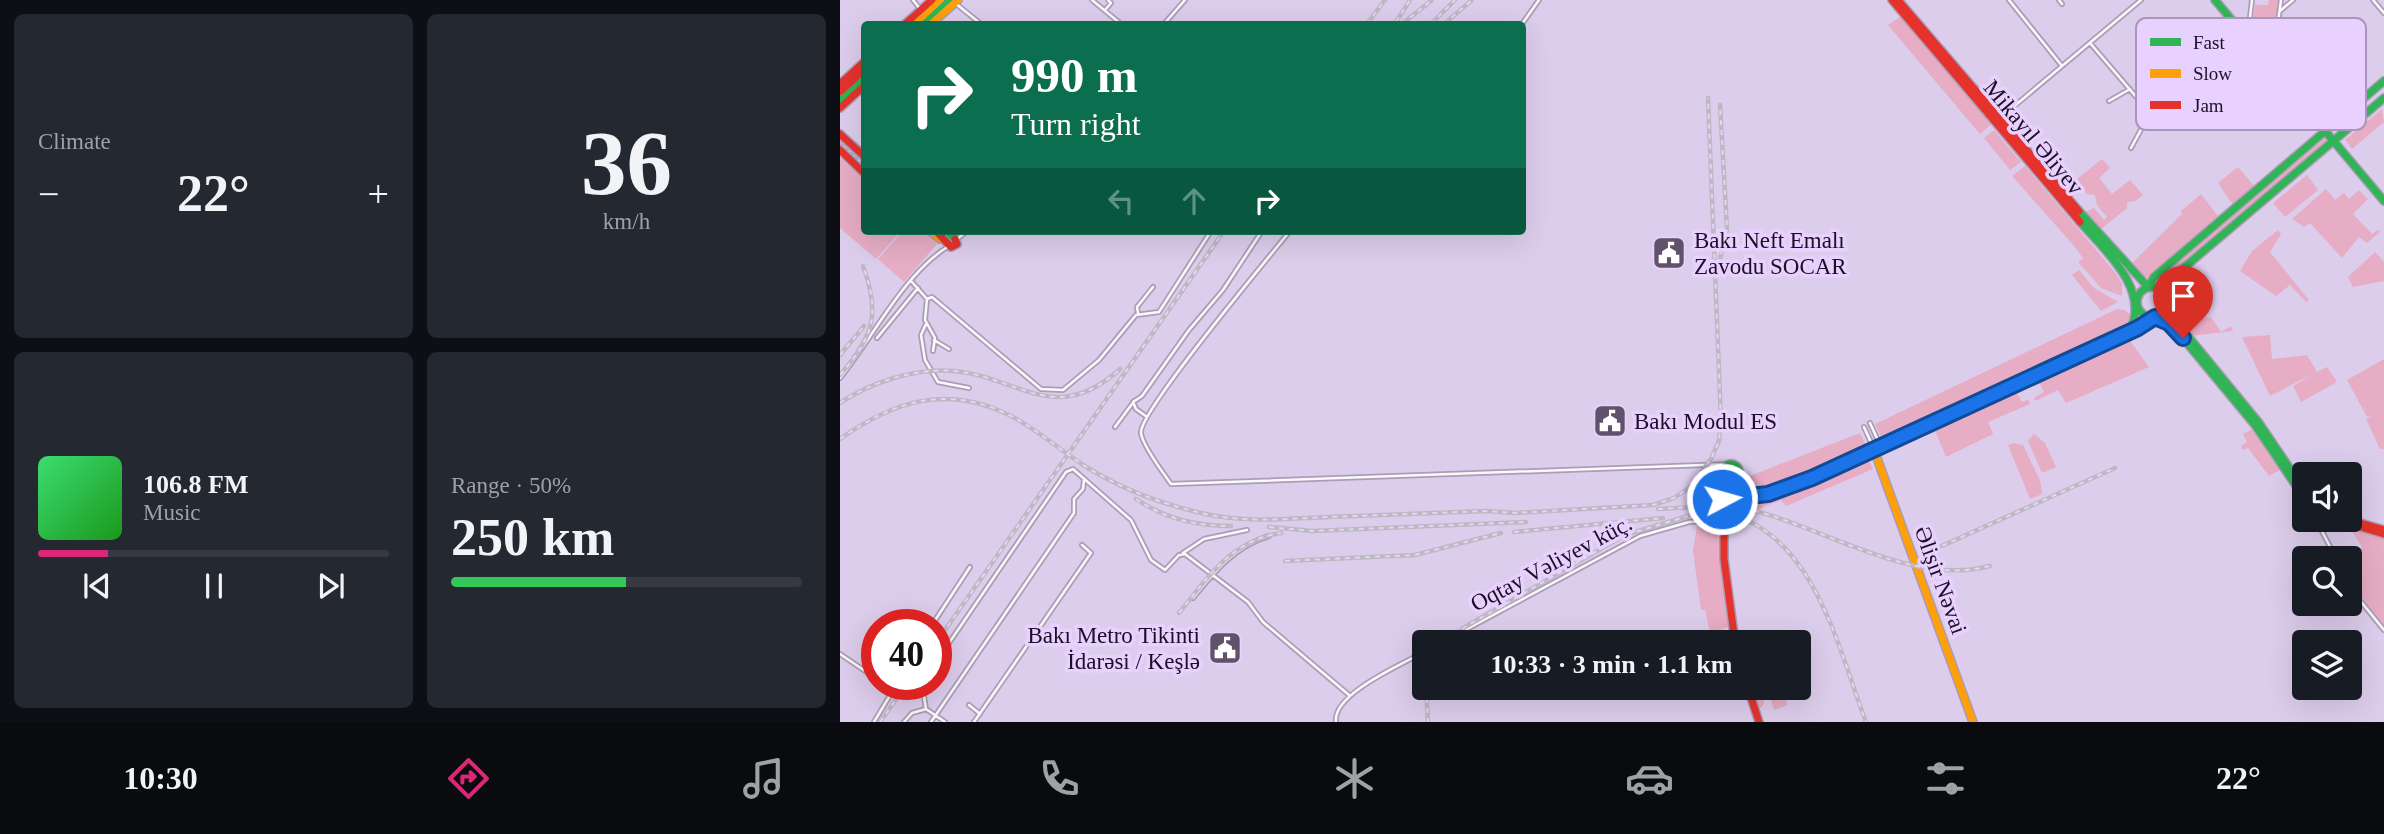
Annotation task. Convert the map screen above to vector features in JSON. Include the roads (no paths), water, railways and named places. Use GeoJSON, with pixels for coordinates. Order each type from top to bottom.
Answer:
{"type":"FeatureCollection","features":[{"type":"Feature","properties":{"kind":"main road"},"geometry":{"type":"LineString","coordinates":[[908,21],[932,0]]}},
{"type":"Feature","properties":{"kind":"main road"},"geometry":{"type":"LineString","coordinates":[[917,21],[940,0]]}},
{"type":"Feature","properties":{"kind":"main road","name":"Mikayıl Əliyev"},"geometry":{"type":"LineString","coordinates":[[1892,0],[2113,260],[2137,305]]}},
{"type":"Feature","properties":{"kind":"main road","name":"Mikayıl Əliyev"},"geometry":{"type":"LineString","coordinates":[[1898,0],[2148,287]]}},
{"type":"Feature","properties":{"kind":"main road"},"geometry":{"type":"LineString","coordinates":[[2215,0],[2231,18]]}},
{"type":"Feature","properties":{"kind":"main road"},"geometry":{"type":"LineString","coordinates":[[929,21],[954,1]]}},
{"type":"Feature","properties":{"kind":"main road"},"geometry":{"type":"LineString","coordinates":[[935,21],[954,1]]}},
{"type":"Feature","properties":{"kind":"main road"},"geometry":{"type":"LineString","coordinates":[[840,84],[861,65]]}},
{"type":"Feature","properties":{"kind":"main road"},"geometry":{"type":"LineString","coordinates":[[840,92],[861,73]]}},
{"type":"Feature","properties":{"kind":"main road"},"geometry":{"type":"LineString","coordinates":[[2366,97],[2384,81]]}},
{"type":"Feature","properties":{"kind":"main road"},"geometry":{"type":"LineString","coordinates":[[840,101],[861,82]]}},
{"type":"Feature","properties":{"kind":"main road"},"geometry":{"type":"LineString","coordinates":[[840,108],[861,89]]}},
{"type":"Feature","properties":{"kind":"main road"},"geometry":{"type":"LineString","coordinates":[[2366,113],[2384,98]]}},
{"type":"Feature","properties":{"kind":"main road"},"geometry":{"type":"LineString","coordinates":[[1722,499],[1777,491],[1878,449],[2155,317],[2164,311],[2168,285],[2180,271],[2347,130]]}},
{"type":"Feature","properties":{"kind":"main road"},"geometry":{"type":"LineString","coordinates":[[2139,279],[2145,281],[2154,277],[2326,131],[2384,201]]}},
{"type":"Feature","properties":{"kind":"main road"},"geometry":{"type":"LineString","coordinates":[[840,134],[861,153]]}},
{"type":"Feature","properties":{"kind":"main road"},"geometry":{"type":"LineString","coordinates":[[840,150],[861,169]]}},
{"type":"Feature","properties":{"kind":"main road"},"geometry":{"type":"LineString","coordinates":[[935,235],[947,244]]}},
{"type":"Feature","properties":{"kind":"main road"},"geometry":{"type":"LineString","coordinates":[[939,235],[947,244]]}},
{"type":"Feature","properties":{"kind":"main road"},"geometry":{"type":"LineString","coordinates":[[947,244],[950,235]]}},
{"type":"Feature","properties":{"kind":"main road"},"geometry":{"type":"LineString","coordinates":[[2172,262],[2170,271],[2180,271]]}},
{"type":"Feature","properties":{"kind":"main road"},"geometry":{"type":"LineString","coordinates":[[2126,332],[2134,323],[2138,295],[2148,287],[2154,277]]}},
{"type":"Feature","properties":{"kind":"main road"},"geometry":{"type":"LineString","coordinates":[[2148,287],[2161,289],[2175,322],[2259,423],[2292,477]]}},
{"type":"Feature","properties":{"kind":"main road"},"geometry":{"type":"LineString","coordinates":[[2137,305],[2142,313],[2172,325],[2255,425],[2292,479]]}},
{"type":"Feature","properties":{"kind":"main road","name":"Əlişir Nəvai"},"geometry":{"type":"LineString","coordinates":[[1878,449],[1973,722]]}},
{"type":"Feature","properties":{"kind":"main road"},"geometry":{"type":"LineString","coordinates":[[1724,475],[1731,480],[1736,478],[1738,469],[1731,464],[1724,469],[1721,520],[1727,598],[1733,630]]}},
{"type":"Feature","properties":{"kind":"main road"},"geometry":{"type":"LineString","coordinates":[[2362,524],[2384,532]]}},
{"type":"Feature","properties":{"kind":"main road"},"geometry":{"type":"LineString","coordinates":[[2362,526],[2384,532]]}},
{"type":"Feature","properties":{"kind":"main road"},"geometry":{"type":"LineString","coordinates":[[1752,700],[1759,722]]}},
{"type":"Feature","properties":{"kind":"street"},"geometry":{"type":"LineString","coordinates":[[913,0],[921,10]]}},
{"type":"Feature","properties":{"kind":"street"},"geometry":{"type":"LineString","coordinates":[[1092,0],[1118,21]]}},
{"type":"Feature","properties":{"kind":"street"},"geometry":{"type":"LineString","coordinates":[[1105,10],[1111,3],[1108,0]]}},
{"type":"Feature","properties":{"kind":"street"},"geometry":{"type":"LineString","coordinates":[[1167,21],[1185,0]]}},
{"type":"Feature","properties":{"kind":"street"},"geometry":{"type":"LineString","coordinates":[[1524,21],[1539,0]]}},
{"type":"Feature","properties":{"kind":"street"},"geometry":{"type":"LineString","coordinates":[[2009,0],[2062,66]]}},
{"type":"Feature","properties":{"kind":"street"},"geometry":{"type":"LineString","coordinates":[[2059,0],[2062,4]]}},
{"type":"Feature","properties":{"kind":"street"},"geometry":{"type":"LineString","coordinates":[[2000,118],[2141,0]]}},
{"type":"Feature","properties":{"kind":"street"},"geometry":{"type":"LineString","coordinates":[[2250,18],[2252,0]]}},
{"type":"Feature","properties":{"kind":"street"},"geometry":{"type":"LineString","coordinates":[[2279,18],[2281,0]]}},
{"type":"Feature","properties":{"kind":"street"},"geometry":{"type":"LineString","coordinates":[[2280,11],[2293,0]]}},
{"type":"Feature","properties":{"kind":"street"},"geometry":{"type":"LineString","coordinates":[[2373,0],[2384,13]]}},
{"type":"Feature","properties":{"kind":"street"},"geometry":{"type":"LineString","coordinates":[[954,1],[977,21]]}},
{"type":"Feature","properties":{"kind":"street"},"geometry":{"type":"LineString","coordinates":[[2090,43],[2136,96]]}},
{"type":"Feature","properties":{"kind":"street"},"geometry":{"type":"LineString","coordinates":[[2109,101],[2130,89]]}},
{"type":"Feature","properties":{"kind":"street"},"geometry":{"type":"LineString","coordinates":[[2131,148],[2141,130]]}},
{"type":"Feature","properties":{"kind":"street"},"geometry":{"type":"LineString","coordinates":[[1138,313],[1158,312],[1208,235]]}},
{"type":"Feature","properties":{"kind":"street"},"geometry":{"type":"LineString","coordinates":[[1115,427],[1223,290],[1259,235]]}},
{"type":"Feature","properties":{"kind":"street"},"geometry":{"type":"LineString","coordinates":[[1287,235],[1166,388],[1141,426],[1142,438],[1169,481],[1178,486],[1731,464]]}},
{"type":"Feature","properties":{"kind":"street"},"geometry":{"type":"LineString","coordinates":[[840,378],[863,351],[890,306],[947,244]]}},
{"type":"Feature","properties":{"kind":"street"},"geometry":{"type":"LineString","coordinates":[[912,282],[928,299],[926,324],[921,335],[925,362],[940,383],[969,388]]}},
{"type":"Feature","properties":{"kind":"street"},"geometry":{"type":"LineString","coordinates":[[928,299],[932,297],[1041,389],[1048,391],[1068,389],[1104,354],[1138,313],[1138,306],[1153,287]]}},
{"type":"Feature","properties":{"kind":"street"},"geometry":{"type":"LineString","coordinates":[[877,338],[918,288]]}},
{"type":"Feature","properties":{"kind":"street"},"geometry":{"type":"LineString","coordinates":[[926,324],[934,341],[933,351]]}},
{"type":"Feature","properties":{"kind":"street"},"geometry":{"type":"LineString","coordinates":[[867,341],[873,344]]}},
{"type":"Feature","properties":{"kind":"street"},"geometry":{"type":"LineString","coordinates":[[934,341],[950,349]]}},
{"type":"Feature","properties":{"kind":"street"},"geometry":{"type":"LineString","coordinates":[[1132,404],[1147,417]]}},
{"type":"Feature","properties":{"kind":"street"},"geometry":{"type":"LineString","coordinates":[[1870,423],[1878,449]]}},
{"type":"Feature","properties":{"kind":"street"},"geometry":{"type":"LineString","coordinates":[[1864,427],[1878,449]]}},
{"type":"Feature","properties":{"kind":"street"},"geometry":{"type":"LineString","coordinates":[[1719,464],[1724,475]]}},
{"type":"Feature","properties":{"kind":"street"},"geometry":{"type":"LineString","coordinates":[[952,639],[1066,472],[1076,469],[1084,480],[1130,520],[1151,560],[1160,568],[1166,569],[1204,539],[1247,530]]}},
{"type":"Feature","properties":{"kind":"street"},"geometry":{"type":"LineString","coordinates":[[931,722],[1074,513],[1074,499],[1083,489],[1084,480]]}},
{"type":"Feature","properties":{"kind":"street","name":"Oqtay Vəliyev küç."},"geometry":{"type":"LineString","coordinates":[[1465,630],[1640,536],[1689,522],[1721,520]]}},
{"type":"Feature","properties":{"kind":"street"},"geometry":{"type":"LineString","coordinates":[[1194,598],[1212,575],[1239,550],[1269,536]]}},
{"type":"Feature","properties":{"kind":"street"},"geometry":{"type":"LineString","coordinates":[[974,722],[1091,553],[1082,545]]}},
{"type":"Feature","properties":{"kind":"street"},"geometry":{"type":"LineString","coordinates":[[1183,553],[1248,602],[1263,622],[1349,695]]}},
{"type":"Feature","properties":{"kind":"street"},"geometry":{"type":"LineString","coordinates":[[942,609],[970,567]]}},
{"type":"Feature","properties":{"kind":"street"},"geometry":{"type":"LineString","coordinates":[[2362,603],[2384,630]]}},
{"type":"Feature","properties":{"kind":"street"},"geometry":{"type":"LineString","coordinates":[[840,654],[861,668]]}},
{"type":"Feature","properties":{"kind":"street"},"geometry":{"type":"LineString","coordinates":[[1334,721],[1335,713],[1349,695],[1412,659]]}},
{"type":"Feature","properties":{"kind":"street"},"geometry":{"type":"LineString","coordinates":[[874,722],[887,700]]}},
{"type":"Feature","properties":{"kind":"street"},"geometry":{"type":"LineString","coordinates":[[925,700],[926,709],[945,722]]}},
{"type":"Feature","properties":{"kind":"street"},"geometry":{"type":"LineString","coordinates":[[969,705],[980,714]]}},
{"type":"Feature","properties":{"kind":"street"},"geometry":{"type":"LineString","coordinates":[[904,722],[912,713],[926,709]]}},
{"type":"Feature","properties":{"kind":"tunnel"},"geometry":{"type":"LineString","coordinates":[[840,139],[861,158]]}},
{"type":"Feature","properties":{"kind":"tunnel"},"geometry":{"type":"LineString","coordinates":[[840,144],[861,163]]}},
{"type":"Feature","properties":{"kind":"railway"},"geometry":{"type":"LineString","coordinates":[[1369,21],[1385,0]]}},
{"type":"Feature","properties":{"kind":"railway"},"geometry":{"type":"LineString","coordinates":[[1397,21],[1410,0]]}},
{"type":"Feature","properties":{"kind":"railway"},"geometry":{"type":"LineString","coordinates":[[1406,21],[1432,0]]}},
{"type":"Feature","properties":{"kind":"railway"},"geometry":{"type":"LineString","coordinates":[[1434,21],[1455,0]]}},
{"type":"Feature","properties":{"kind":"railway"},"geometry":{"type":"LineString","coordinates":[[1448,21],[1472,0]]}},
{"type":"Feature","properties":{"kind":"railway"},"geometry":{"type":"LineString","coordinates":[[840,439],[880,415],[901,407],[921,401],[964,400],[1009,415],[1088,468],[1128,489],[1186,509],[1232,518],[1280,519],[1487,511],[1515,513],[1653,505],[1674,498],[1693,485],[1711,459],[1719,441],[1721,421],[1708,98]]}},
{"type":"Feature","properties":{"kind":"railway"},"geometry":{"type":"LineString","coordinates":[[1719,264],[1727,229],[1720,105]]}},
{"type":"Feature","properties":{"kind":"railway"},"geometry":{"type":"LineString","coordinates":[[952,620],[1221,235]]}},
{"type":"Feature","properties":{"kind":"railway"},"geometry":{"type":"LineString","coordinates":[[840,375],[860,349],[871,325],[872,298],[863,266]]}},
{"type":"Feature","properties":{"kind":"railway"},"geometry":{"type":"LineString","coordinates":[[840,355],[864,326]]}},
{"type":"Feature","properties":{"kind":"railway"},"geometry":{"type":"LineString","coordinates":[[840,403],[879,383],[924,372],[953,371],[976,375],[1036,394],[1056,397],[1076,395],[1097,386],[1120,369]]}},
{"type":"Feature","properties":{"kind":"railway"},"geometry":{"type":"LineString","coordinates":[[1924,554],[2115,468]]}},
{"type":"Feature","properties":{"kind":"railway"},"geometry":{"type":"LineString","coordinates":[[1136,499],[1158,512],[1181,520],[1205,525],[1231,526]]}},
{"type":"Feature","properties":{"kind":"railway"},"geometry":{"type":"LineString","coordinates":[[1725,505],[1757,511],[1857,548],[1924,568],[1957,570],[1990,566]]}},
{"type":"Feature","properties":{"kind":"railway"},"geometry":{"type":"LineString","coordinates":[[1658,509],[1712,509],[1746,520],[1774,538],[1797,562],[1815,591],[1830,623],[1866,722]]}},
{"type":"Feature","properties":{"kind":"railway"},"geometry":{"type":"LineString","coordinates":[[1461,630],[1625,535],[1688,516]]}},
{"type":"Feature","properties":{"kind":"railway"},"geometry":{"type":"LineString","coordinates":[[1514,532],[1663,518]]}},
{"type":"Feature","properties":{"kind":"railway"},"geometry":{"type":"LineString","coordinates":[[1269,527],[1312,531],[1526,522]]}},
{"type":"Feature","properties":{"kind":"railway"},"geometry":{"type":"LineString","coordinates":[[1179,613],[1222,562],[1248,543],[1281,533]]}},
{"type":"Feature","properties":{"kind":"railway"},"geometry":{"type":"LineString","coordinates":[[1285,561],[1415,555],[1501,533]]}},
{"type":"Feature","properties":{"kind":"railway"},"geometry":{"type":"LineString","coordinates":[[880,722],[896,700]]}},
{"type":"Feature","properties":{"kind":"railway"},"geometry":{"type":"LineString","coordinates":[[1427,700],[1428,722]]}},
{"type":"Feature","properties":{"kind":"place","name":"Bakı Neft Emalı Zavodu SOCAR"},"geometry":{"type":"Point","coordinates":[1669,253]}},
{"type":"Feature","properties":{"kind":"place","name":"Bakı Modul ES"},"geometry":{"type":"Point","coordinates":[1610,421]}},
{"type":"Feature","properties":{"kind":"place","name":"Bakı Metro Tikinti İdarəsi / Keşlə"},"geometry":{"type":"Point","coordinates":[1225,648]}}]}
